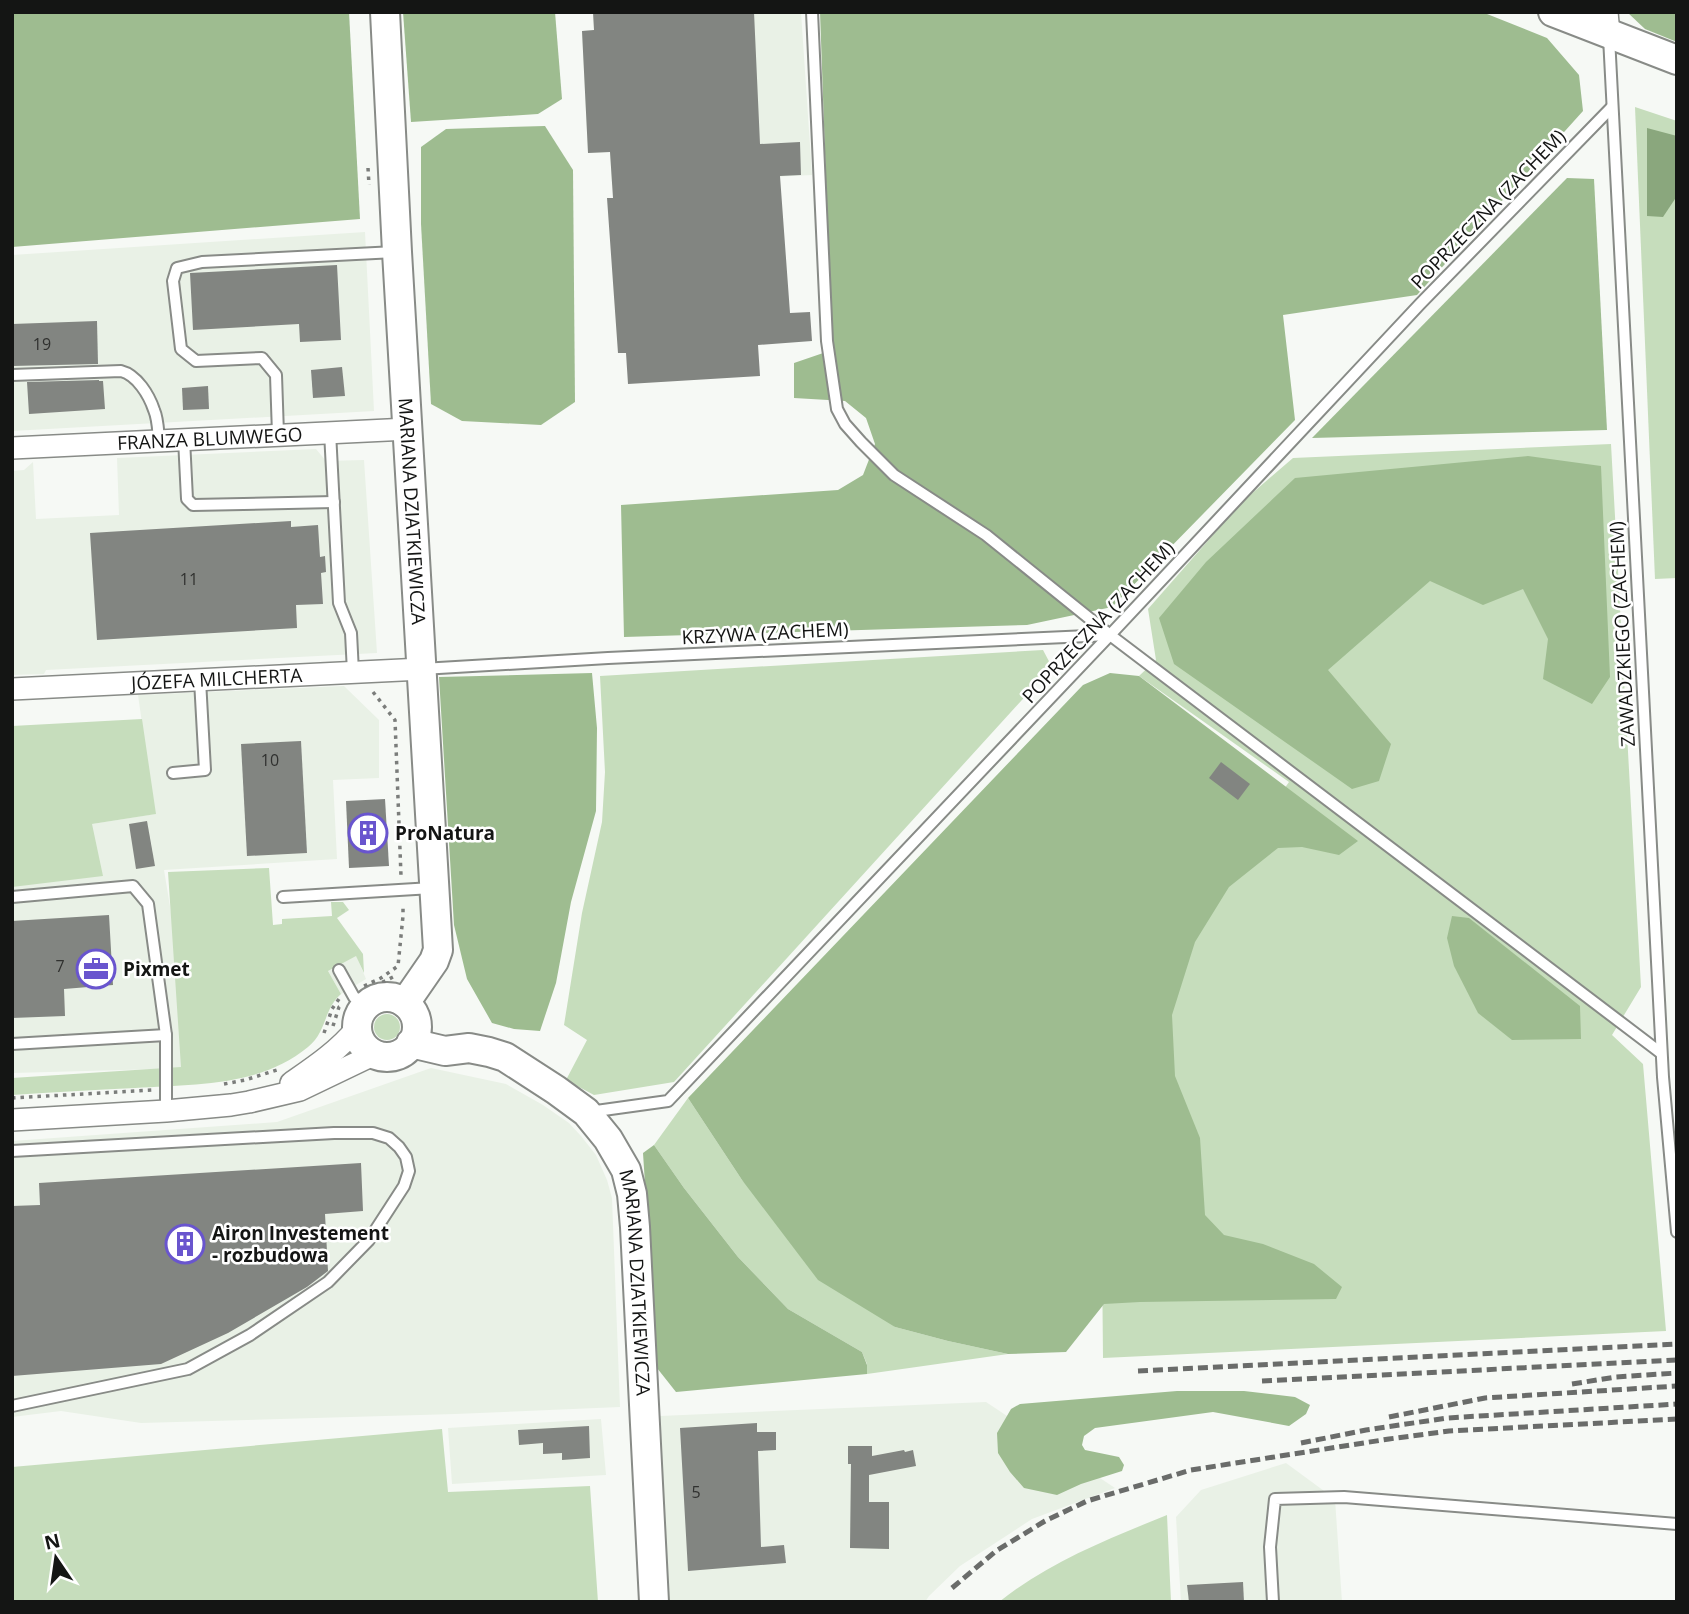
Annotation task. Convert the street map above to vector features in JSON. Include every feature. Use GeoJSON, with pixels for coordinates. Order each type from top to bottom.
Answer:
{"type":"FeatureCollection","features":[{"type":"Feature","properties":{"kind":"street","name":"MARIANA DZIATKIEWICZA"},"geometry":{"type":"LineString","coordinates":[[385,12],[438,950],[411,1024],[447,1032],[469,1048],[505,1057],[556,1090],[586,1112],[608,1139],[626,1170],[632,1194],[635,1227],[654,1602]]}},
{"type":"Feature","properties":{"kind":"street"},"geometry":{"type":"LineString","coordinates":[[1553,12],[1608,23],[1677,60]]}},
{"type":"Feature","properties":{"kind":"street","name":"FRANZA BLUMWEGO"},"geometry":{"type":"LineString","coordinates":[[12,448],[408,429]]}},
{"type":"Feature","properties":{"kind":"street","name":"JÓZEFA MILCHERTA"},"geometry":{"type":"LineString","coordinates":[[12,689],[422,669]]}},
{"type":"Feature","properties":{"kind":"street"},"geometry":{"type":"LineString","coordinates":[[378,998],[400,999],[411,1024],[406,1050],[394,1056],[381,1056],[375,1055],[363,1045],[357,1006],[378,998]]}},
{"type":"Feature","properties":{"kind":"street"},"geometry":{"type":"LineString","coordinates":[[272,1096],[346,1042],[357,1006]]}},
{"type":"Feature","properties":{"kind":"street"},"geometry":{"type":"LineString","coordinates":[[12,1120],[231,1105],[300,1090],[375,1055]]}},
{"type":"Feature","properties":{"kind":"lane"},"geometry":{"type":"LineString","coordinates":[[812,12],[827,341],[837,409],[845,424],[894,475],[986,535],[1110,635],[1661,1053]]}},
{"type":"Feature","properties":{"kind":"lane","name":"ZAWADZKIEGO (ZACHEM)"},"geometry":{"type":"LineString","coordinates":[[1608,23],[1661,1053],[1677,1232]]}},
{"type":"Feature","properties":{"kind":"lane","name":"POPRZECZNA (ZACHEM)"},"geometry":{"type":"LineString","coordinates":[[586,1112],[668,1101],[1420,304],[1612,107]]}},
{"type":"Feature","properties":{"kind":"lane"},"geometry":{"type":"LineString","coordinates":[[278,434],[276,375],[262,358],[196,361],[181,349],[173,281],[177,268],[202,262],[397,252]]}},
{"type":"Feature","properties":{"kind":"lane"},"geometry":{"type":"LineString","coordinates":[[12,375],[121,371],[130,373],[155,411],[159,440]]}},
{"type":"Feature","properties":{"kind":"lane"},"geometry":{"type":"LineString","coordinates":[[330,432],[339,603],[362,672]]}},
{"type":"Feature","properties":{"kind":"lane"},"geometry":{"type":"LineString","coordinates":[[184,439],[187,499],[193,505],[334,502]]}},
{"type":"Feature","properties":{"kind":"lane","name":"KRZYWA (ZACHEM)"},"geometry":{"type":"LineString","coordinates":[[422,669],[1110,635]]}},
{"type":"Feature","properties":{"kind":"lane"},"geometry":{"type":"LineString","coordinates":[[173,773],[205,770],[200,680]]}},
{"type":"Feature","properties":{"kind":"lane"},"geometry":{"type":"LineString","coordinates":[[12,897],[133,886],[148,904],[166,1035],[166,1111]]}},
{"type":"Feature","properties":{"kind":"lane"},"geometry":{"type":"LineString","coordinates":[[283,897],[435,888]]}},
{"type":"Feature","properties":{"kind":"lane"},"geometry":{"type":"LineString","coordinates":[[339,970],[357,1006]]}},
{"type":"Feature","properties":{"kind":"lane"},"geometry":{"type":"LineString","coordinates":[[12,1044],[166,1035]]}},
{"type":"Feature","properties":{"kind":"lane"},"geometry":{"type":"LineString","coordinates":[[12,1151],[373,1133],[389,1138],[400,1147],[406,1157],[409,1171],[404,1186],[369,1240],[328,1282],[250,1335],[188,1369],[12,1406]]}},
{"type":"Feature","properties":{"kind":"lane"},"geometry":{"type":"LineString","coordinates":[[1273,1602],[1270,1547],[1275,1499],[1344,1497],[1677,1524]]}},
{"type":"Feature","properties":{"kind":"path"},"geometry":{"type":"LineString","coordinates":[[357,1006],[381,978],[398,966],[403,916],[395,720],[371,690],[362,672]]}},
{"type":"Feature","properties":{"kind":"path"},"geometry":{"type":"LineString","coordinates":[[328,1038],[339,1007],[357,1006],[402,972]]}},
{"type":"Feature","properties":{"kind":"path"},"geometry":{"type":"LineString","coordinates":[[323,1035],[334,1004],[339,999],[357,1006]]}},
{"type":"Feature","properties":{"kind":"path"},"geometry":{"type":"LineString","coordinates":[[223,1084],[278,1069]]}},
{"type":"Feature","properties":{"kind":"path"},"geometry":{"type":"LineString","coordinates":[[12,1098],[166,1089]]}},
{"type":"Feature","properties":{"kind":"shaded area"},"geometry":{"type":"Polygon","coordinates":[[[12,12],[349,12],[360,219],[12,247],[12,12]]]}},
{"type":"Feature","properties":{"kind":"shaded area"},"geometry":{"type":"Polygon","coordinates":[[[403,12],[555,12],[562,99],[538,114],[411,122],[403,12]]]}},
{"type":"Feature","properties":{"kind":"shaded area"},"geometry":{"type":"Polygon","coordinates":[[[593,12],[801,12],[812,175],[612,185],[610,152],[588,153],[582,31],[594,30],[593,12]]]}},
{"type":"Feature","properties":{"kind":"shaded area"},"geometry":{"type":"Polygon","coordinates":[[[820,12],[1482,12],[1547,38],[1579,75],[1583,111],[1417,295],[1283,315],[1295,420],[1112,607],[1027,625],[624,637],[621,505],[838,490],[863,475],[875,444],[866,418],[845,401],[794,398],[794,363],[832,350],[820,12]]]}},
{"type":"Feature","properties":{"kind":"shaded area"},"geometry":{"type":"Polygon","coordinates":[[[1627,12],[1677,12],[1677,42],[1645,29],[1627,12]]]}},
{"type":"Feature","properties":{"kind":"shaded area"},"geometry":{"type":"Polygon","coordinates":[[[1635,107],[1677,121],[1677,578],[1655,579],[1635,107]]]}},
{"type":"Feature","properties":{"kind":"shaded area"},"geometry":{"type":"Polygon","coordinates":[[[545,126],[573,170],[575,402],[541,425],[462,421],[431,404],[421,224],[421,147],[446,129],[545,126]]]}},
{"type":"Feature","properties":{"kind":"shaded area"},"geometry":{"type":"Polygon","coordinates":[[[1647,128],[1677,136],[1677,196],[1663,217],[1647,216],[1647,128]]]}},
{"type":"Feature","properties":{"kind":"shaded area"},"geometry":{"type":"Polygon","coordinates":[[[1567,178],[1594,179],[1607,430],[1312,438],[1567,178]]]}},
{"type":"Feature","properties":{"kind":"shaded area"},"geometry":{"type":"Polygon","coordinates":[[[365,232],[374,411],[12,431],[12,255],[365,232]]]}},
{"type":"Feature","properties":{"kind":"shaded area"},"geometry":{"type":"Polygon","coordinates":[[[1611,444],[1641,987],[1612,1035],[1643,1064],[1666,1331],[1103,1358],[1100,1045],[1289,782],[1139,676],[1156,660],[1148,609],[1242,502],[1293,458],[1611,444]]]}},
{"type":"Feature","properties":{"kind":"shaded area"},"geometry":{"type":"Polygon","coordinates":[[[316,449],[326,461],[364,460],[377,653],[46,670],[44,674],[12,675],[12,471],[24,470],[33,462],[36,519],[119,515],[117,458],[316,449]]]}},
{"type":"Feature","properties":{"kind":"shaded area"},"geometry":{"type":"Polygon","coordinates":[[[1528,456],[1601,466],[1610,677],[1592,704],[1543,679],[1548,639],[1523,589],[1483,605],[1430,581],[1328,670],[1391,744],[1379,781],[1352,789],[1174,664],[1159,618],[1206,562],[1295,478],[1528,456]]]}},
{"type":"Feature","properties":{"kind":"shaded area"},"geometry":{"type":"Polygon","coordinates":[[[1043,650],[1052,667],[674,1082],[594,1095],[566,1080],[587,1040],[564,1025],[582,913],[602,822],[605,772],[600,676],[1043,650]]]}},
{"type":"Feature","properties":{"kind":"shaded area"},"geometry":{"type":"Polygon","coordinates":[[[592,673],[597,728],[596,811],[571,902],[556,983],[540,1031],[514,1029],[492,1023],[467,979],[454,925],[439,677],[592,673]]]}},
{"type":"Feature","properties":{"kind":"shaded area"},"geometry":{"type":"Polygon","coordinates":[[[1110,673],[1139,676],[1358,841],[1339,855],[1302,847],[1278,848],[1229,887],[1195,942],[1172,1015],[1175,1076],[1200,1138],[1205,1215],[1224,1235],[1263,1244],[1314,1264],[1342,1287],[1336,1299],[1104,1304],[1066,1352],[1008,1354],[895,1327],[818,1280],[742,1180],[688,1098],[1083,685],[1110,673]]]}},
{"type":"Feature","properties":{"kind":"shaded area"},"geometry":{"type":"Polygon","coordinates":[[[344,686],[379,720],[379,778],[333,780],[337,859],[164,870],[197,1068],[12,1073],[12,844],[92,824],[155,814],[138,695],[344,686]]]}},
{"type":"Feature","properties":{"kind":"shaded area"},"geometry":{"type":"Polygon","coordinates":[[[142,719],[156,814],[92,824],[103,876],[12,887],[12,726],[142,719]]]}},
{"type":"Feature","properties":{"kind":"shaded area"},"geometry":{"type":"Polygon","coordinates":[[[269,868],[273,925],[282,924],[282,919],[332,916],[331,902],[343,902],[349,910],[337,918],[363,954],[364,973],[356,956],[328,971],[341,994],[331,1007],[319,1035],[308,1047],[269,1070],[226,1081],[12,1095],[12,1078],[181,1067],[168,872],[269,868]]]}},
{"type":"Feature","properties":{"kind":"shaded area"},"geometry":{"type":"Polygon","coordinates":[[[1452,916],[1469,918],[1580,1006],[1581,1039],[1512,1040],[1478,1013],[1454,966],[1447,938],[1452,916]]]}},
{"type":"Feature","properties":{"kind":"shaded area"},"geometry":{"type":"Polygon","coordinates":[[[356,955],[366,979],[341,994],[328,971],[356,955]]]}},
{"type":"Feature","properties":{"kind":"shaded area"},"geometry":{"type":"Polygon","coordinates":[[[387,1014],[396,1018],[400,1027],[396,1036],[387,1040],[378,1036],[374,1027],[378,1018],[387,1014]]]}},
{"type":"Feature","properties":{"kind":"shaded area"},"geometry":{"type":"Polygon","coordinates":[[[431,1068],[506,1084],[569,1123],[596,1155],[612,1198],[620,1407],[141,1423],[61,1411],[12,1417],[12,1141],[277,1122],[431,1068]]]}},
{"type":"Feature","properties":{"kind":"shaded area"},"geometry":{"type":"Polygon","coordinates":[[[688,1098],[742,1180],[895,1327],[1008,1354],[867,1374],[867,1364],[862,1352],[788,1309],[738,1257],[654,1145],[688,1098]]]}},
{"type":"Feature","properties":{"kind":"shaded area"},"geometry":{"type":"Polygon","coordinates":[[[654,1145],[738,1257],[788,1309],[862,1352],[867,1374],[676,1392],[657,1368],[643,1153],[654,1145]]]}},
{"type":"Feature","properties":{"kind":"shaded area"},"geometry":{"type":"Polygon","coordinates":[[[1177,1391],[1244,1391],[1295,1397],[1310,1405],[1306,1414],[1289,1426],[1213,1412],[1095,1428],[1084,1436],[1082,1445],[1085,1450],[1119,1457],[1124,1465],[1122,1471],[1057,1495],[1024,1488],[998,1453],[997,1433],[1011,1409],[1020,1404],[1177,1391]]]}},
{"type":"Feature","properties":{"kind":"shaded area"},"geometry":{"type":"Polygon","coordinates":[[[986,1402],[1115,1488],[1032,1519],[960,1566],[925,1602],[669,1602],[660,1416],[986,1402]]]}},
{"type":"Feature","properties":{"kind":"shaded area"},"geometry":{"type":"Polygon","coordinates":[[[601,1419],[606,1475],[452,1484],[448,1428],[601,1419]]]}},
{"type":"Feature","properties":{"kind":"shaded area"},"geometry":{"type":"Polygon","coordinates":[[[442,1429],[448,1492],[590,1486],[598,1602],[12,1602],[12,1467],[442,1429]]]}},
{"type":"Feature","properties":{"kind":"shaded area"},"geometry":{"type":"Polygon","coordinates":[[[1286,1463],[1335,1499],[1342,1602],[1181,1602],[1176,1517],[1201,1490],[1286,1463]]]}},
{"type":"Feature","properties":{"kind":"shaded area"},"geometry":{"type":"Polygon","coordinates":[[[1167,1515],[1171,1602],[999,1602],[1059,1563],[1167,1515]]]}},
{"type":"Feature","properties":{"kind":"building"},"geometry":{"type":"Polygon","coordinates":[[[593,12],[754,12],[760,144],[800,142],[801,175],[780,176],[790,313],[810,312],[812,341],[758,345],[760,376],[628,384],[626,353],[618,353],[607,198],[613,198],[610,152],[588,153],[582,31],[594,30],[593,12]]]}},
{"type":"Feature","properties":{"kind":"building"},"geometry":{"type":"Polygon","coordinates":[[[337,265],[341,340],[300,342],[299,324],[193,330],[190,273],[337,265]]]}},
{"type":"Feature","properties":{"kind":"building"},"geometry":{"type":"Polygon","coordinates":[[[97,321],[98,364],[12,366],[12,324],[97,321]]]}},
{"type":"Feature","properties":{"kind":"building"},"geometry":{"type":"Polygon","coordinates":[[[342,367],[345,396],[313,398],[311,370],[342,367]]]}},
{"type":"Feature","properties":{"kind":"building"},"geometry":{"type":"Polygon","coordinates":[[[103,381],[105,409],[29,414],[27,382],[103,381]]]}},
{"type":"Feature","properties":{"kind":"building"},"geometry":{"type":"Polygon","coordinates":[[[208,386],[209,409],[183,410],[182,388],[208,386]]]}},
{"type":"Feature","properties":{"kind":"building"},"geometry":{"type":"Polygon","coordinates":[[[291,521],[291,527],[318,525],[320,557],[325,556],[326,572],[321,573],[323,604],[296,605],[297,628],[97,640],[90,533],[291,521]]]}},
{"type":"Feature","properties":{"kind":"building"},"geometry":{"type":"Polygon","coordinates":[[[301,741],[307,853],[247,856],[241,744],[301,741]]]}},
{"type":"Feature","properties":{"kind":"building"},"geometry":{"type":"Polygon","coordinates":[[[1221,762],[1250,784],[1238,800],[1209,778],[1221,762]]]}},
{"type":"Feature","properties":{"kind":"building","name":"ProNatura"},"geometry":{"type":"Polygon","coordinates":[[[385,799],[389,866],[349,868],[346,801],[385,799]]]}},
{"type":"Feature","properties":{"kind":"building"},"geometry":{"type":"Polygon","coordinates":[[[147,821],[155,866],[136,869],[129,824],[147,821]]]}},
{"type":"Feature","properties":{"kind":"building"},"geometry":{"type":"Polygon","coordinates":[[[109,915],[113,985],[64,989],[65,1016],[12,1018],[12,921],[109,915]]]}},
{"type":"Feature","properties":{"kind":"building","name":"Airon Investement - rozbudowa"},"geometry":{"type":"Polygon","coordinates":[[[361,1163],[363,1211],[325,1214],[328,1271],[307,1287],[228,1333],[161,1364],[12,1376],[12,1206],[40,1205],[39,1183],[361,1163]]]}},
{"type":"Feature","properties":{"kind":"building"},"geometry":{"type":"Polygon","coordinates":[[[757,1423],[757,1432],[776,1432],[776,1450],[758,1451],[761,1547],[784,1545],[786,1563],[688,1571],[680,1428],[757,1423]]]}},
{"type":"Feature","properties":{"kind":"building"},"geometry":{"type":"Polygon","coordinates":[[[589,1426],[590,1458],[562,1460],[562,1453],[543,1454],[543,1443],[519,1445],[518,1430],[589,1426]]]}},
{"type":"Feature","properties":{"kind":"building"},"geometry":{"type":"Polygon","coordinates":[[[848,1446],[872,1446],[872,1456],[913,1450],[916,1466],[869,1475],[869,1502],[889,1502],[889,1549],[850,1548],[851,1464],[848,1464],[848,1446]]]}},
{"type":"Feature","properties":{"kind":"building"},"geometry":{"type":"Polygon","coordinates":[[[1243,1582],[1244,1602],[1189,1602],[1187,1585],[1243,1582]]]}},
{"type":"Feature","properties":{"kind":"railway"},"geometry":{"type":"LineString","coordinates":[[1138,1371],[1677,1344]]}},
{"type":"Feature","properties":{"kind":"railway"},"geometry":{"type":"LineString","coordinates":[[1262,1381],[1677,1360]]}},
{"type":"Feature","properties":{"kind":"railway"},"geometry":{"type":"LineString","coordinates":[[1572,1384],[1616,1377],[1677,1373]]}},
{"type":"Feature","properties":{"kind":"railway"},"geometry":{"type":"LineString","coordinates":[[1389,1417],[1485,1398],[1677,1386]]}},
{"type":"Feature","properties":{"kind":"railway"},"geometry":{"type":"LineString","coordinates":[[1301,1443],[1447,1418],[1677,1404]]}},
{"type":"Feature","properties":{"kind":"railway"},"geometry":{"type":"LineString","coordinates":[[952,1588],[996,1551],[1045,1521],[1087,1501],[1191,1470],[1449,1431],[1677,1419]]}},
{"type":"Feature","properties":{"kind":"place","name":"ProNatura"},"geometry":{"type":"Point","coordinates":[368,833]}},
{"type":"Feature","properties":{"kind":"place","name":"Pixmet"},"geometry":{"type":"Point","coordinates":[96,969]}},
{"type":"Feature","properties":{"kind":"place","name":"Airon Investement - rozbudowa"},"geometry":{"type":"Point","coordinates":[185,1244]}}]}
